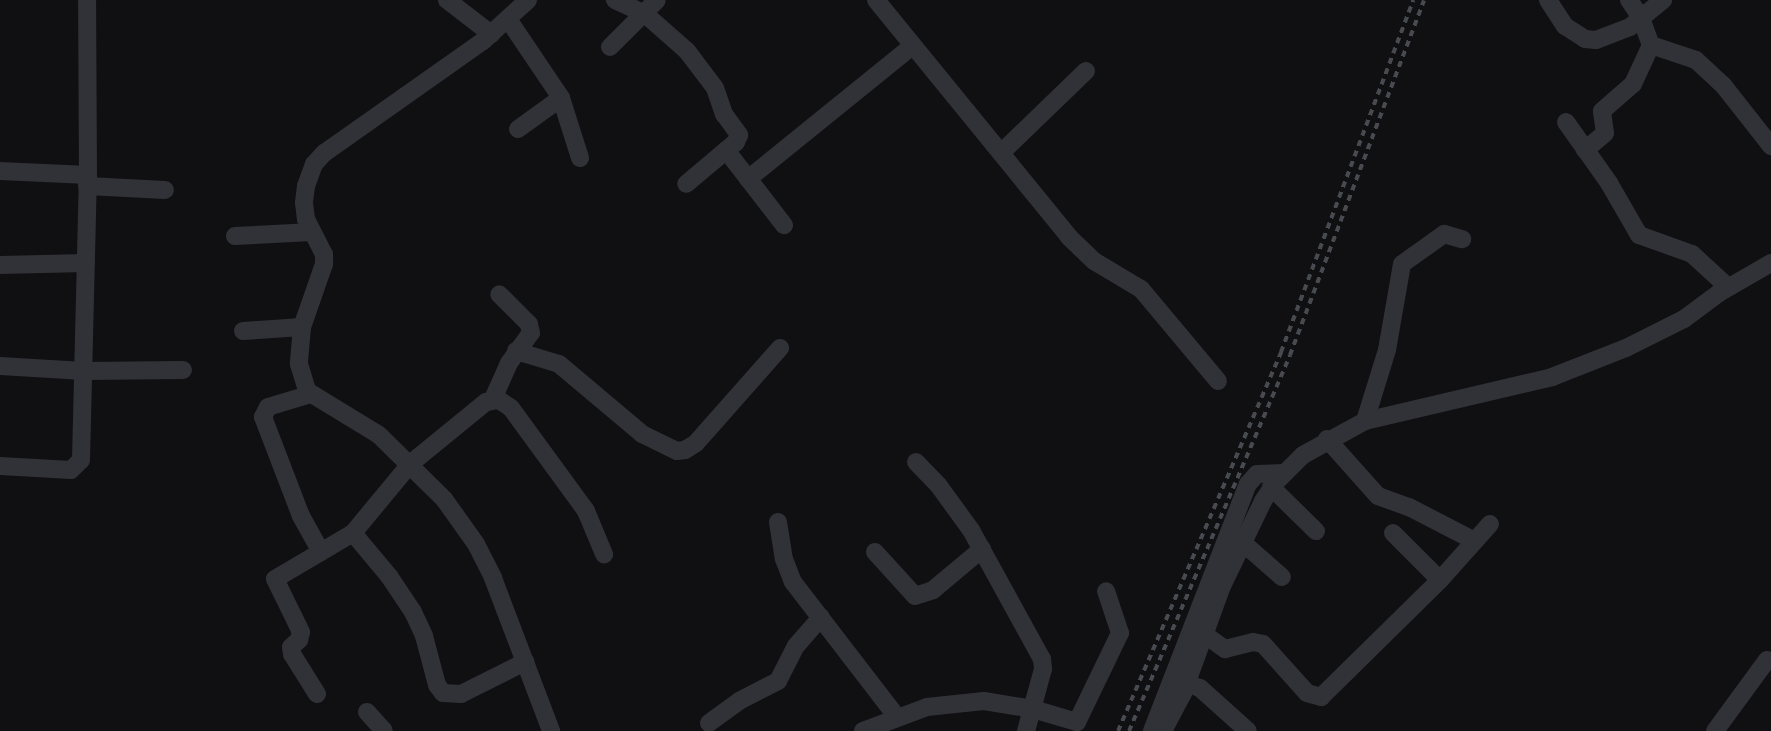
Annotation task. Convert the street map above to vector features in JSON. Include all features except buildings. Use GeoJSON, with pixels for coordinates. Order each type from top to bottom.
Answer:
{"type":"FeatureCollection","features":[{"type":"Feature","properties":{"kind":"street"},"geometry":{"type":"LineString","coordinates":[[0,466],[71,470],[78,466],[83,448],[88,181],[87,0]]}},
{"type":"Feature","properties":{"kind":"street"},"geometry":{"type":"LineString","coordinates":[[447,0],[490,34]]}},
{"type":"Feature","properties":{"kind":"street"},"geometry":{"type":"LineString","coordinates":[[528,0],[490,34],[324,153],[314,164],[306,186],[306,219],[324,254],[324,264],[302,327],[299,364],[302,381],[311,394],[379,435],[444,499],[480,550],[551,731]]}},
{"type":"Feature","properties":{"kind":"street"},"geometry":{"type":"LineString","coordinates":[[615,0],[644,14],[687,51],[715,88],[724,114],[739,136],[726,150],[686,184]]}},
{"type":"Feature","properties":{"kind":"street"},"geometry":{"type":"LineString","coordinates":[[610,47],[657,0]]}},
{"type":"Feature","properties":{"kind":"street"},"geometry":{"type":"LineString","coordinates":[[876,0],[1084,253],[1135,283],[1218,381]]}},
{"type":"Feature","properties":{"kind":"street"},"geometry":{"type":"LineString","coordinates":[[1548,0],[1565,26],[1586,39],[1604,39],[1641,18],[1663,0]]}},
{"type":"Feature","properties":{"kind":"street"},"geometry":{"type":"LineString","coordinates":[[1585,150],[1605,133],[1602,111],[1633,84],[1651,45],[1641,18],[1630,0]]}},
{"type":"Feature","properties":{"kind":"street"},"geometry":{"type":"LineString","coordinates":[[508,19],[561,98],[580,158]]}},
{"type":"Feature","properties":{"kind":"street"},"geometry":{"type":"LineString","coordinates":[[1651,45],[1696,60],[1722,85],[1771,146]]}},
{"type":"Feature","properties":{"kind":"street"},"geometry":{"type":"LineString","coordinates":[[748,179],[912,46]]}},
{"type":"Feature","properties":{"kind":"street"},"geometry":{"type":"LineString","coordinates":[[1001,153],[1086,71]]}},
{"type":"Feature","properties":{"kind":"street"},"geometry":{"type":"LineString","coordinates":[[518,129],[561,98]]}},
{"type":"Feature","properties":{"kind":"street"},"geometry":{"type":"LineString","coordinates":[[1566,122],[1609,183],[1639,235],[1692,254],[1728,287]]}},
{"type":"Feature","properties":{"kind":"street"},"geometry":{"type":"LineString","coordinates":[[726,150],[784,225]]}},
{"type":"Feature","properties":{"kind":"street"},"geometry":{"type":"LineString","coordinates":[[0,170],[165,190]]}},
{"type":"Feature","properties":{"kind":"street"},"geometry":{"type":"LineString","coordinates":[[235,236],[312,232]]}},
{"type":"Feature","properties":{"kind":"street"},"geometry":{"type":"LineString","coordinates":[[1366,421],[1387,350],[1402,264],[1444,234],[1462,239]]}},
{"type":"Feature","properties":{"kind":"street"},"geometry":{"type":"LineString","coordinates":[[0,265],[86,263]]}},
{"type":"Feature","properties":{"kind":"street"},"geometry":{"type":"LineString","coordinates":[[1162,731],[1186,683],[1242,542],[1271,487],[1284,473],[1327,439],[1366,421],[1552,377],[1664,330],[1704,307],[1728,287],[1771,263]]}},
{"type":"Feature","properties":{"kind":"street"},"geometry":{"type":"LineString","coordinates":[[317,694],[292,654],[292,647],[299,640],[301,632],[275,583],[278,576],[353,533],[410,464],[493,400],[516,351],[528,338],[530,328],[499,294]]}},
{"type":"Feature","properties":{"kind":"street"},"geometry":{"type":"LineString","coordinates":[[243,331],[302,327]]}},
{"type":"Feature","properties":{"kind":"street"},"geometry":{"type":"LineString","coordinates":[[516,351],[559,364],[642,434],[677,451],[685,450],[696,443],[780,348]]}},
{"type":"Feature","properties":{"kind":"street"},"geometry":{"type":"LineString","coordinates":[[0,366],[84,371],[183,370]]}},
{"type":"Feature","properties":{"kind":"street"},"geometry":{"type":"LineString","coordinates":[[311,394],[268,407],[263,417],[301,516],[321,552]]}},
{"type":"Feature","properties":{"kind":"street"},"geometry":{"type":"LineString","coordinates":[[493,400],[506,402],[511,408],[596,528],[604,554]]}},
{"type":"Feature","properties":{"kind":"street"},"geometry":{"type":"LineString","coordinates":[[1327,439],[1378,496],[1408,507],[1475,541]]}},
{"type":"Feature","properties":{"kind":"street"},"geometry":{"type":"LineString","coordinates":[[916,462],[939,486],[982,550],[1042,659],[1043,669],[1034,708],[1026,731]]}},
{"type":"Feature","properties":{"kind":"street"},"geometry":{"type":"LineString","coordinates":[[1152,731],[1248,484],[1256,474],[1284,473]]}},
{"type":"Feature","properties":{"kind":"street"},"geometry":{"type":"LineString","coordinates":[[1271,487],[1316,531]]}},
{"type":"Feature","properties":{"kind":"street"},"geometry":{"type":"LineString","coordinates":[[778,522],[787,570],[897,717]]}},
{"type":"Feature","properties":{"kind":"street"},"geometry":{"type":"LineString","coordinates":[[1204,634],[1225,649],[1253,642],[1264,644],[1307,693],[1321,697],[1440,580],[1490,524]]}},
{"type":"Feature","properties":{"kind":"street"},"geometry":{"type":"LineString","coordinates":[[353,533],[389,576],[413,612],[424,636],[437,685],[443,693],[460,694],[525,662]]}},
{"type":"Feature","properties":{"kind":"street"},"geometry":{"type":"LineString","coordinates":[[1393,533],[1440,580]]}},
{"type":"Feature","properties":{"kind":"street"},"geometry":{"type":"LineString","coordinates":[[1242,542],[1282,577]]}},
{"type":"Feature","properties":{"kind":"street"},"geometry":{"type":"LineString","coordinates":[[875,552],[915,596],[933,590],[982,550]]}},
{"type":"Feature","properties":{"kind":"street"},"geometry":{"type":"LineString","coordinates":[[864,731],[897,717],[951,703],[984,702],[1034,708],[1073,722],[1080,718],[1120,633],[1106,591]]}},
{"type":"Feature","properties":{"kind":"street"},"geometry":{"type":"LineString","coordinates":[[709,723],[739,701],[778,681],[796,646],[821,617]]}},
{"type":"Feature","properties":{"kind":"street"},"geometry":{"type":"LineString","coordinates":[[1716,731],[1767,660]]}},
{"type":"Feature","properties":{"kind":"street"},"geometry":{"type":"LineString","coordinates":[[1186,683],[1200,688],[1248,731]]}},
{"type":"Feature","properties":{"kind":"street"},"geometry":{"type":"LineString","coordinates":[[367,712],[384,731]]}},
{"type":"Feature","properties":{"kind":"railway"},"geometry":{"type":"LineString","coordinates":[[1118,731],[1281,352],[1413,0]]}},
{"type":"Feature","properties":{"kind":"railway"},"geometry":{"type":"LineString","coordinates":[[1129,731],[1290,355],[1424,0]]}}]}
